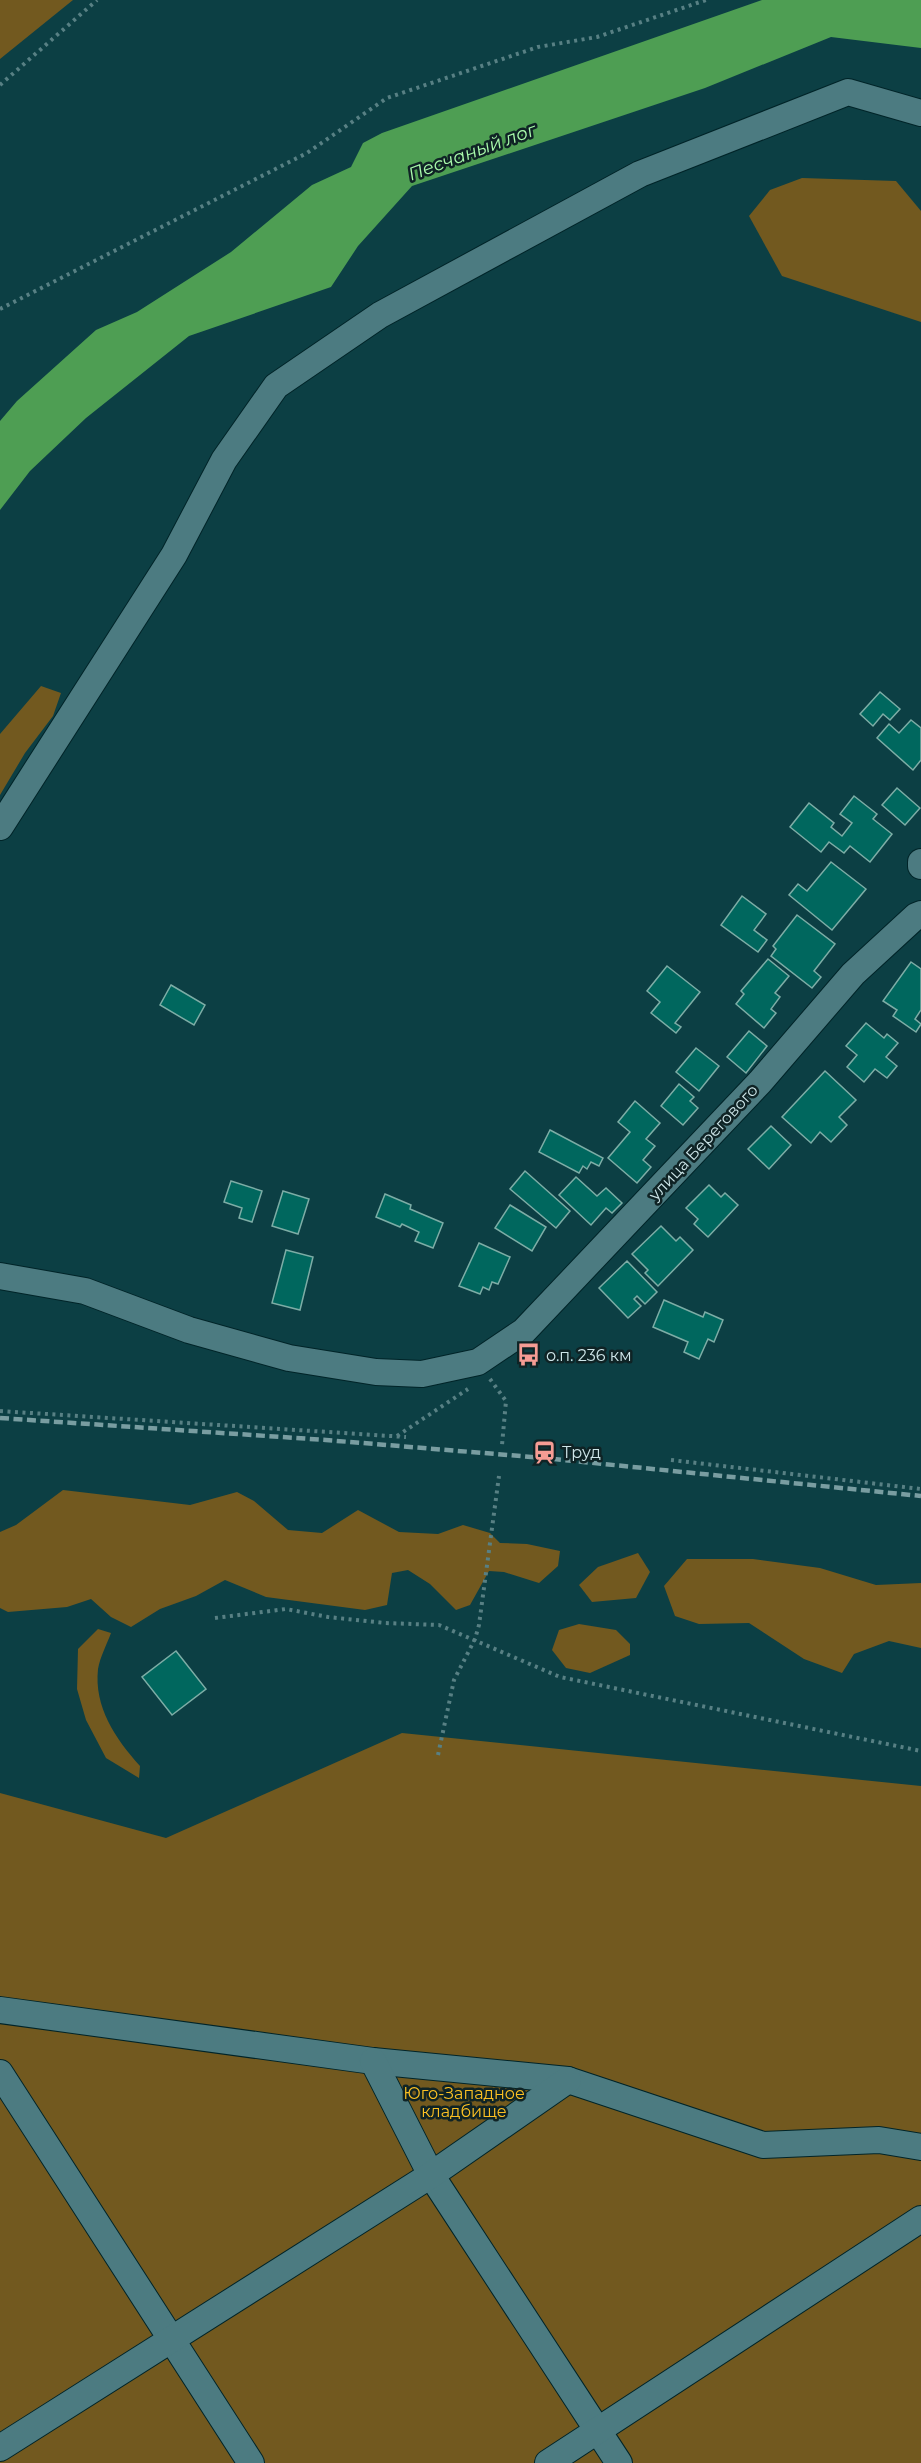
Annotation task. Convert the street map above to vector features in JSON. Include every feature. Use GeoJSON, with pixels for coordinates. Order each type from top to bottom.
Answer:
{"type":"FeatureCollection","features":[{"type":"Feature","properties":{"kind":"street"},"geometry":{"type":"LineString","coordinates":[[0,827],[174,555],[224,460],[276,386],[380,315],[640,174],[848,92],[921,113]]}},
{"type":"Feature","properties":{"kind":"street","name":"улица Берегового"},"geometry":{"type":"LineString","coordinates":[[0,1276],[85,1292],[189,1330],[289,1358],[376,1372],[422,1374],[478,1362],[524,1331],[760,1082],[853,974],[916,916],[921,914]]}},
{"type":"Feature","properties":{"kind":"street"},"geometry":{"type":"LineString","coordinates":[[0,2010],[373,2061],[568,2080],[764,2145],[879,2140],[921,2147]]}},
{"type":"Feature","properties":{"kind":"street"},"geometry":{"type":"LineString","coordinates":[[373,2061],[431,2175],[619,2463]]}},
{"type":"Feature","properties":{"kind":"street"},"geometry":{"type":"LineString","coordinates":[[0,2073],[251,2463]]}},
{"type":"Feature","properties":{"kind":"street"},"geometry":{"type":"LineString","coordinates":[[0,2448],[431,2175],[568,2080]]}},
{"type":"Feature","properties":{"kind":"street"},"geometry":{"type":"LineString","coordinates":[[548,2463],[921,2219]]}},
{"type":"Feature","properties":{"kind":"path"},"geometry":{"type":"LineString","coordinates":[[0,85],[97,0]]}},
{"type":"Feature","properties":{"kind":"path"},"geometry":{"type":"LineString","coordinates":[[0,309],[307,153],[387,98],[538,47],[597,37],[706,0]]}},
{"type":"Feature","properties":{"kind":"path"},"geometry":{"type":"LineString","coordinates":[[396,1436],[468,1388]]}},
{"type":"Feature","properties":{"kind":"path"},"geometry":{"type":"LineString","coordinates":[[502,1445],[506,1401]]}},
{"type":"Feature","properties":{"kind":"path"},"geometry":{"type":"LineString","coordinates":[[0,1411],[406,1437]]}},
{"type":"Feature","properties":{"kind":"path"},"geometry":{"type":"LineString","coordinates":[[671,1460],[921,1489]]}},
{"type":"Feature","properties":{"kind":"path"},"geometry":{"type":"LineString","coordinates":[[438,1755],[454,1680],[475,1639],[479,1625],[499,1476]]}},
{"type":"Feature","properties":{"kind":"path"},"geometry":{"type":"LineString","coordinates":[[215,1618],[286,1609],[328,1617],[385,1623],[439,1625],[560,1677],[921,1750]]}},
{"type":"Feature","properties":{"kind":"green space"},"geometry":{"type":"Polygon","coordinates":[[[0,0],[73,0],[0,59],[0,0]]]}},
{"type":"Feature","properties":{"kind":"green space"},"geometry":{"type":"Polygon","coordinates":[[[802,178],[896,181],[921,211],[921,322],[782,276],[749,216],[770,190],[802,178]]]}},
{"type":"Feature","properties":{"kind":"green space"},"geometry":{"type":"Polygon","coordinates":[[[41,686],[61,693],[53,716],[25,753],[0,795],[0,734],[41,686]]]}},
{"type":"Feature","properties":{"kind":"green space"},"geometry":{"type":"Polygon","coordinates":[[[63,1490],[190,1505],[237,1492],[254,1501],[288,1530],[322,1533],[358,1510],[399,1532],[438,1534],[463,1525],[490,1533],[500,1543],[527,1544],[560,1551],[558,1566],[539,1583],[504,1572],[489,1571],[470,1605],[456,1610],[430,1584],[408,1570],[392,1573],[387,1605],[365,1610],[266,1597],[225,1580],[196,1596],[160,1609],[131,1627],[111,1617],[91,1599],[67,1607],[8,1612],[0,1608],[0,1532],[16,1525],[63,1490]]]}},
{"type":"Feature","properties":{"kind":"green space"},"geometry":{"type":"Polygon","coordinates":[[[638,1553],[650,1572],[636,1598],[592,1602],[579,1585],[598,1567],[638,1553]]]}},
{"type":"Feature","properties":{"kind":"green space"},"geometry":{"type":"Polygon","coordinates":[[[687,1559],[753,1559],[820,1568],[876,1585],[921,1583],[921,1648],[889,1641],[854,1654],[842,1673],[804,1659],[749,1623],[699,1624],[675,1616],[664,1586],[687,1559]]]}},
{"type":"Feature","properties":{"kind":"green space"},"geometry":{"type":"Polygon","coordinates":[[[579,1624],[616,1630],[630,1644],[630,1655],[590,1673],[566,1668],[552,1650],[559,1630],[579,1624]]]}},
{"type":"Feature","properties":{"kind":"green space"},"geometry":{"type":"Polygon","coordinates":[[[98,1629],[111,1633],[98,1669],[99,1696],[115,1733],[140,1766],[139,1778],[106,1758],[86,1720],[77,1689],[78,1649],[98,1629]]]}},
{"type":"Feature","properties":{"kind":"green space","name":"Юго-Западное кладбище"},"geometry":{"type":"Polygon","coordinates":[[[402,1733],[921,1786],[921,2463],[0,2463],[0,1793],[166,1838],[402,1733]]]}},
{"type":"Feature","properties":{"kind":"water","name":"Песчаный лог"},"geometry":{"type":"Polygon","coordinates":[[[762,0],[921,0],[921,48],[831,37],[705,88],[412,186],[358,246],[331,287],[189,336],[86,418],[30,471],[0,510],[0,421],[17,401],[96,330],[137,312],[231,252],[312,185],[351,167],[363,143],[382,133],[762,0]]]}},
{"type":"Feature","properties":{"kind":"building"},"geometry":{"type":"Polygon","coordinates":[[[880,692],[900,709],[890,720],[883,714],[873,726],[860,714],[880,692]]]}},
{"type":"Feature","properties":{"kind":"building"},"geometry":{"type":"Polygon","coordinates":[[[911,720],[921,728],[921,760],[913,770],[877,738],[889,724],[899,733],[911,720]]]}},
{"type":"Feature","properties":{"kind":"building"},"geometry":{"type":"Polygon","coordinates":[[[897,788],[920,808],[905,825],[882,805],[897,788]]]}},
{"type":"Feature","properties":{"kind":"building"},"geometry":{"type":"Polygon","coordinates":[[[854,796],[877,814],[873,819],[892,834],[870,862],[850,846],[844,853],[829,842],[821,852],[790,827],[809,803],[834,823],[831,827],[842,836],[852,823],[840,814],[854,796]]]}},
{"type":"Feature","properties":{"kind":"building"},"geometry":{"type":"Polygon","coordinates":[[[831,862],[866,889],[832,930],[789,895],[798,884],[807,891],[831,862]]]}},
{"type":"Feature","properties":{"kind":"building"},"geometry":{"type":"Polygon","coordinates":[[[742,896],[766,914],[754,930],[767,940],[758,952],[721,925],[742,896]]]}},
{"type":"Feature","properties":{"kind":"building"},"geometry":{"type":"Polygon","coordinates":[[[797,915],[835,944],[814,971],[821,977],[812,988],[771,956],[776,949],[773,946],[797,915]]]}},
{"type":"Feature","properties":{"kind":"building"},"geometry":{"type":"Polygon","coordinates":[[[768,959],[789,976],[775,993],[780,997],[771,1009],[776,1013],[764,1028],[736,1004],[744,994],[741,991],[768,959]]]}},
{"type":"Feature","properties":{"kind":"building"},"geometry":{"type":"Polygon","coordinates":[[[911,962],[921,969],[921,1010],[915,1019],[921,1024],[916,1032],[893,1016],[897,1010],[883,1001],[911,962]]]}},
{"type":"Feature","properties":{"kind":"building"},"geometry":{"type":"Polygon","coordinates":[[[667,966],[700,992],[675,1023],[681,1027],[676,1033],[651,1013],[660,1002],[647,991],[667,966]]]}},
{"type":"Feature","properties":{"kind":"building"},"geometry":{"type":"Polygon","coordinates":[[[171,985],[205,1005],[194,1025],[160,1005],[171,985]]]}},
{"type":"Feature","properties":{"kind":"building"},"geometry":{"type":"Polygon","coordinates":[[[866,1023],[884,1038],[887,1034],[898,1043],[886,1057],[897,1066],[887,1078],[875,1069],[864,1082],[847,1067],[857,1055],[846,1046],[866,1023]]]}},
{"type":"Feature","properties":{"kind":"building"},"geometry":{"type":"Polygon","coordinates":[[[749,1031],[767,1046],[746,1073],[727,1057],[749,1031]]]}},
{"type":"Feature","properties":{"kind":"building"},"geometry":{"type":"Polygon","coordinates":[[[696,1048],[719,1066],[699,1091],[676,1072],[696,1048]]]}},
{"type":"Feature","properties":{"kind":"building"},"geometry":{"type":"Polygon","coordinates":[[[825,1071],[856,1100],[839,1117],[847,1125],[831,1142],[820,1132],[811,1143],[782,1117],[825,1071]]]}},
{"type":"Feature","properties":{"kind":"building"},"geometry":{"type":"Polygon","coordinates":[[[679,1084],[694,1097],[690,1101],[698,1108],[683,1125],[661,1106],[679,1084]]]}},
{"type":"Feature","properties":{"kind":"building"},"geometry":{"type":"Polygon","coordinates":[[[635,1101],[660,1123],[646,1139],[655,1146],[643,1160],[651,1167],[637,1183],[608,1158],[630,1132],[618,1122],[635,1101]]]}},
{"type":"Feature","properties":{"kind":"building"},"geometry":{"type":"Polygon","coordinates":[[[771,1126],[791,1145],[769,1169],[748,1149],[771,1126]]]}},
{"type":"Feature","properties":{"kind":"building"},"geometry":{"type":"Polygon","coordinates":[[[550,1130],[603,1158],[599,1166],[591,1162],[587,1169],[583,1166],[579,1173],[539,1152],[550,1130]]]}},
{"type":"Feature","properties":{"kind":"building"},"geometry":{"type":"Polygon","coordinates":[[[525,1171],[570,1211],[556,1228],[510,1189],[525,1171]]]}},
{"type":"Feature","properties":{"kind":"building"},"geometry":{"type":"Polygon","coordinates":[[[576,1177],[597,1196],[606,1188],[622,1203],[612,1213],[606,1208],[591,1225],[559,1195],[576,1177]]]}},
{"type":"Feature","properties":{"kind":"building"},"geometry":{"type":"Polygon","coordinates":[[[231,1181],[262,1191],[252,1222],[239,1218],[242,1208],[224,1202],[231,1181]]]}},
{"type":"Feature","properties":{"kind":"building"},"geometry":{"type":"Polygon","coordinates":[[[709,1185],[721,1197],[725,1193],[738,1205],[708,1237],[694,1224],[698,1219],[686,1208],[709,1185]]]}},
{"type":"Feature","properties":{"kind":"building"},"geometry":{"type":"Polygon","coordinates":[[[283,1191],[309,1199],[298,1234],[272,1226],[283,1191]]]}},
{"type":"Feature","properties":{"kind":"building"},"geometry":{"type":"Polygon","coordinates":[[[385,1194],[411,1205],[410,1209],[443,1223],[433,1248],[415,1241],[419,1232],[402,1224],[400,1227],[376,1217],[385,1194]]]}},
{"type":"Feature","properties":{"kind":"building"},"geometry":{"type":"Polygon","coordinates":[[[510,1205],[546,1227],[532,1251],[495,1228],[510,1205]]]}},
{"type":"Feature","properties":{"kind":"building"},"geometry":{"type":"Polygon","coordinates":[[[661,1226],[676,1241],[680,1237],[693,1250],[658,1286],[645,1273],[648,1270],[632,1254],[661,1226]]]}},
{"type":"Feature","properties":{"kind":"building"},"geometry":{"type":"Polygon","coordinates":[[[479,1243],[510,1257],[498,1284],[492,1282],[489,1290],[483,1287],[480,1294],[459,1286],[479,1243]]]}},
{"type":"Feature","properties":{"kind":"building"},"geometry":{"type":"Polygon","coordinates":[[[286,1250],[313,1257],[300,1310],[272,1303],[286,1250]]]}},
{"type":"Feature","properties":{"kind":"building"},"geometry":{"type":"Polygon","coordinates":[[[627,1261],[657,1292],[645,1304],[637,1296],[634,1299],[641,1306],[628,1318],[599,1288],[627,1261]]]}},
{"type":"Feature","properties":{"kind":"building"},"geometry":{"type":"Polygon","coordinates":[[[664,1300],[703,1317],[705,1312],[723,1320],[714,1342],[708,1339],[699,1359],[684,1352],[688,1342],[653,1327],[664,1300]]]}},
{"type":"Feature","properties":{"kind":"building"},"geometry":{"type":"Polygon","coordinates":[[[176,1651],[206,1689],[172,1715],[142,1677],[176,1651]]]}},
{"type":"Feature","properties":{"kind":"railway"},"geometry":{"type":"LineString","coordinates":[[0,1418],[326,1440],[544,1458],[921,1496]]}},
{"type":"Feature","properties":{"kind":"place","name":"о.п. 236 км"},"geometry":{"type":"Point","coordinates":[528,1355]}},
{"type":"Feature","properties":{"kind":"place","name":"Труд"},"geometry":{"type":"Point","coordinates":[544,1452]}}]}
